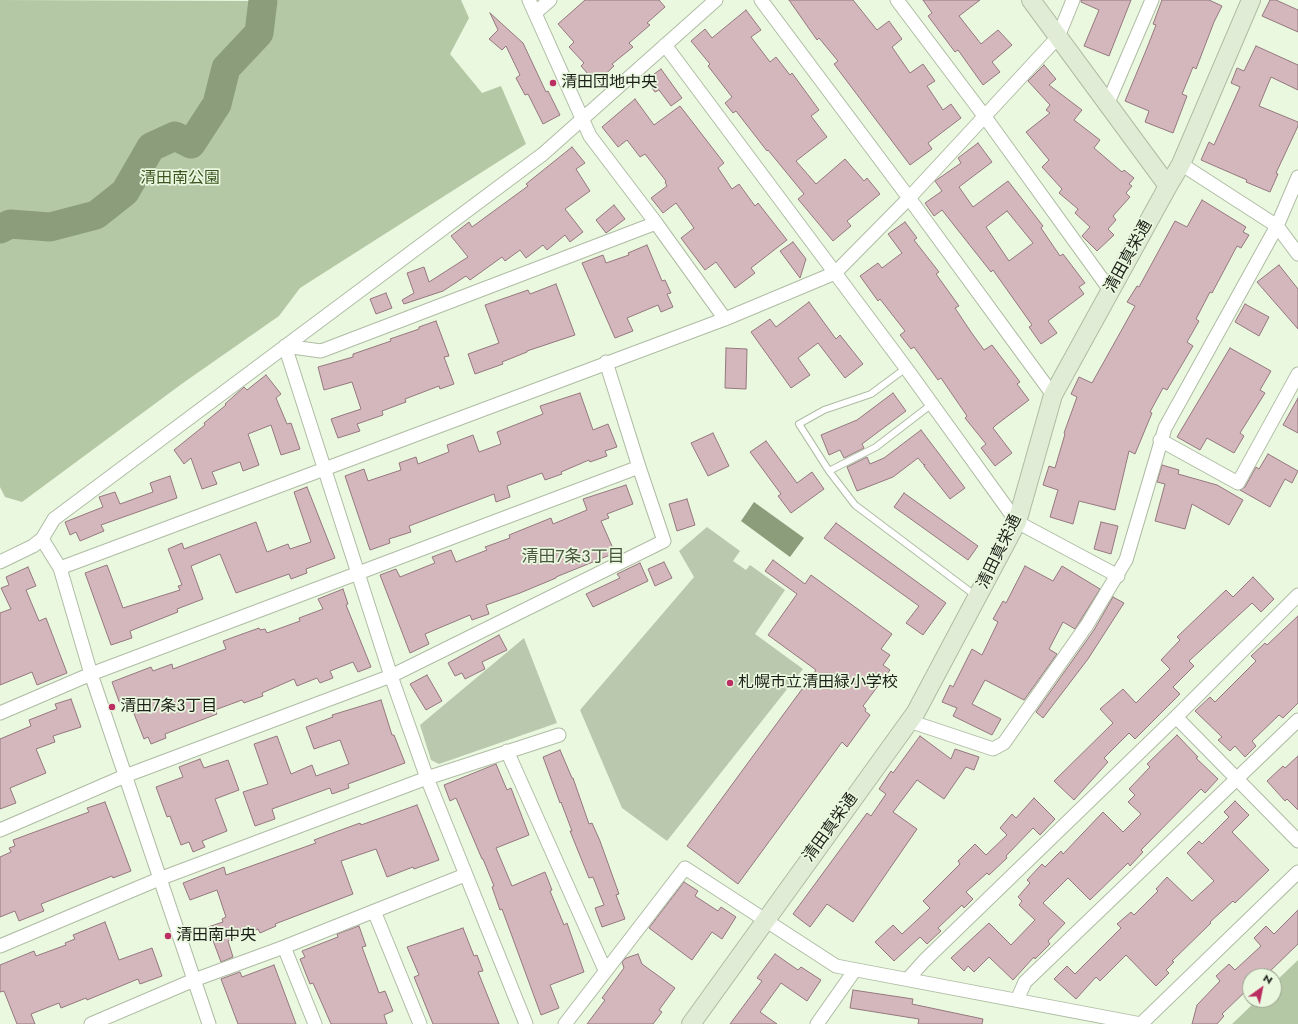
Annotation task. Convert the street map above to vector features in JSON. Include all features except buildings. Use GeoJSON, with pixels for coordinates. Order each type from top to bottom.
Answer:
{"type":"FeatureCollection","features":[{"type":"Feature","properties":{"kind":"street"},"geometry":{"type":"LineString","coordinates":[[529,0],[584,119],[590,136],[725,319]]}},
{"type":"Feature","properties":{"kind":"street"},"geometry":{"type":"LineString","coordinates":[[535,13],[550,0]]}},
{"type":"Feature","properties":{"kind":"street"},"geometry":{"type":"LineString","coordinates":[[0,562],[42,540],[54,520],[543,154],[716,0]]}},
{"type":"Feature","properties":{"kind":"street"},"geometry":{"type":"LineString","coordinates":[[761,0],[909,198],[1052,395]]}},
{"type":"Feature","properties":{"kind":"street"},"geometry":{"type":"LineString","coordinates":[[897,0],[985,117],[1110,290]]}},
{"type":"Feature","properties":{"kind":"street"},"geometry":{"type":"LineString","coordinates":[[1030,0],[1168,186]]}},
{"type":"Feature","properties":{"kind":"street"},"geometry":{"type":"LineString","coordinates":[[60,568],[606,362],[725,319],[835,273],[909,198],[1058,37],[1073,0]]}},
{"type":"Feature","properties":{"kind":"street"},"geometry":{"type":"LineString","coordinates":[[1107,105],[1152,0]]}},
{"type":"Feature","properties":{"kind":"street","name":"清田真栄通"},"geometry":{"type":"LineString","coordinates":[[691,1024],[766,921],[817,846],[909,721],[977,597],[1017,522],[1052,395],[1181,164],[1251,0]]}},
{"type":"Feature","properties":{"kind":"street"},"geometry":{"type":"LineString","coordinates":[[665,45],[906,368],[1017,522],[1118,576]]}},
{"type":"Feature","properties":{"kind":"street"},"geometry":{"type":"LineString","coordinates":[[1181,164],[1277,226],[1298,254]]}},
{"type":"Feature","properties":{"kind":"street"},"geometry":{"type":"LineString","coordinates":[[909,721],[993,749],[1004,743],[1087,625],[1118,576],[1126,560],[1160,440],[1165,428],[1277,226],[1298,177]]}},
{"type":"Feature","properties":{"kind":"street"},"geometry":{"type":"LineString","coordinates":[[285,346],[321,351],[656,224]]}},
{"type":"Feature","properties":{"kind":"street"},"geometry":{"type":"LineString","coordinates":[[285,346],[357,574],[427,778],[526,1024]]}},
{"type":"Feature","properties":{"kind":"street"},"geometry":{"type":"LineString","coordinates":[[0,830],[125,776],[391,676],[664,541],[606,362]]}},
{"type":"Feature","properties":{"kind":"street"},"geometry":{"type":"LineString","coordinates":[[1160,440],[1238,483],[1298,374]]}},
{"type":"Feature","properties":{"kind":"street"},"geometry":{"type":"LineString","coordinates":[[0,712],[91,674],[639,467]]}},
{"type":"Feature","properties":{"kind":"street"},"geometry":{"type":"LineString","coordinates":[[42,540],[60,568],[91,674],[209,1024]]}},
{"type":"Feature","properties":{"kind":"street"},"geometry":{"type":"LineString","coordinates":[[908,979],[924,961],[1176,717],[1298,595]]}},
{"type":"Feature","properties":{"kind":"street"},"geometry":{"type":"LineString","coordinates":[[1176,717],[1298,841]]}},
{"type":"Feature","properties":{"kind":"street"},"geometry":{"type":"LineString","coordinates":[[1017,1000],[1024,982],[1238,780],[1298,720]]}},
{"type":"Feature","properties":{"kind":"street"},"geometry":{"type":"LineString","coordinates":[[0,946],[159,879],[427,778],[559,735]]}},
{"type":"Feature","properties":{"kind":"street"},"geometry":{"type":"LineString","coordinates":[[507,751],[605,970]]}},
{"type":"Feature","properties":{"kind":"street"},"geometry":{"type":"LineString","coordinates":[[565,1024],[605,970],[685,868],[836,966],[1141,1024],[1298,872]]}},
{"type":"Feature","properties":{"kind":"street"},"geometry":{"type":"LineString","coordinates":[[90,1024],[194,980],[284,947],[465,875]]}},
{"type":"Feature","properties":{"kind":"street"},"geometry":{"type":"LineString","coordinates":[[374,911],[420,1024]]}},
{"type":"Feature","properties":{"kind":"street"},"geometry":{"type":"LineString","coordinates":[[284,947],[315,1024]]}},
{"type":"Feature","properties":{"kind":"street"},"geometry":{"type":"LineString","coordinates":[[817,1024],[855,970]]}},
{"type":"Feature","properties":{"kind":"lane"},"geometry":{"type":"LineString","coordinates":[[906,368],[871,394],[824,410],[799,424],[830,471],[855,505],[977,597]]}},
{"type":"Feature","properties":{"kind":"lane"},"geometry":{"type":"LineString","coordinates":[[830,471],[876,446],[932,404]]}},
{"type":"Feature","properties":{"kind":"shaded area"},"geometry":{"type":"Polygon","coordinates":[[[256,0],[276,0],[267,13],[263,38],[253,46],[243,61],[226,68],[227,59],[237,49],[257,12],[256,0]]]}},
{"type":"Feature","properties":{"kind":"shaded area"},"geometry":{"type":"Polygon","coordinates":[[[754,502],[804,538],[790,557],[741,521],[754,502]]]}},
{"type":"Feature","properties":{"kind":"shaded area"},"geometry":{"type":"Polygon","coordinates":[[[707,527],[740,551],[733,561],[746,570],[750,565],[785,590],[755,634],[803,669],[667,841],[622,808],[580,710],[694,577],[679,551],[707,527]]]}},
{"type":"Feature","properties":{"kind":"shaded area"},"geometry":{"type":"Polygon","coordinates":[[[524,638],[557,723],[439,764],[431,760],[420,725],[524,638]]]}},
{"type":"Feature","properties":{"kind":"green space","name":"清田南公園"},"geometry":{"type":"Polygon","coordinates":[[[0,0],[254,1],[254,15],[221,68],[236,67],[246,62],[266,36],[269,12],[278,0],[461,0],[469,18],[450,54],[482,93],[501,86],[526,144],[300,288],[279,316],[183,383],[22,502],[5,497],[0,487],[0,0]]]}},
{"type":"Feature","properties":{"kind":"green space"},"geometry":{"type":"Polygon","coordinates":[[[1298,960],[1298,1024],[1232,1024],[1249,1008],[1282,1008],[1282,975],[1298,960]]]}},
{"type":"Feature","properties":{"kind":"waterway"},"geometry":{"type":"LineString","coordinates":[[0,229],[10,224],[50,227],[96,215],[125,192],[151,147],[175,136],[191,144],[217,104],[226,68],[259,33],[263,0]]}},
{"type":"Feature","properties":{"kind":"place","name":"清田団地中央"},"geometry":{"type":"Point","coordinates":[553,83]}},
{"type":"Feature","properties":{"kind":"place","name":"札幌市立清田緑小学校"},"geometry":{"type":"Point","coordinates":[730,683]}},
{"type":"Feature","properties":{"kind":"place","name":"清田7条3丁目"},"geometry":{"type":"Point","coordinates":[112,707]}},
{"type":"Feature","properties":{"kind":"place","name":"清田南中央"},"geometry":{"type":"Point","coordinates":[168,936]}},
{"type":"Feature","properties":{"kind":"district","name":"清田7条3丁目"},"geometry":{"type":"Point","coordinates":[573,558]}}]}
